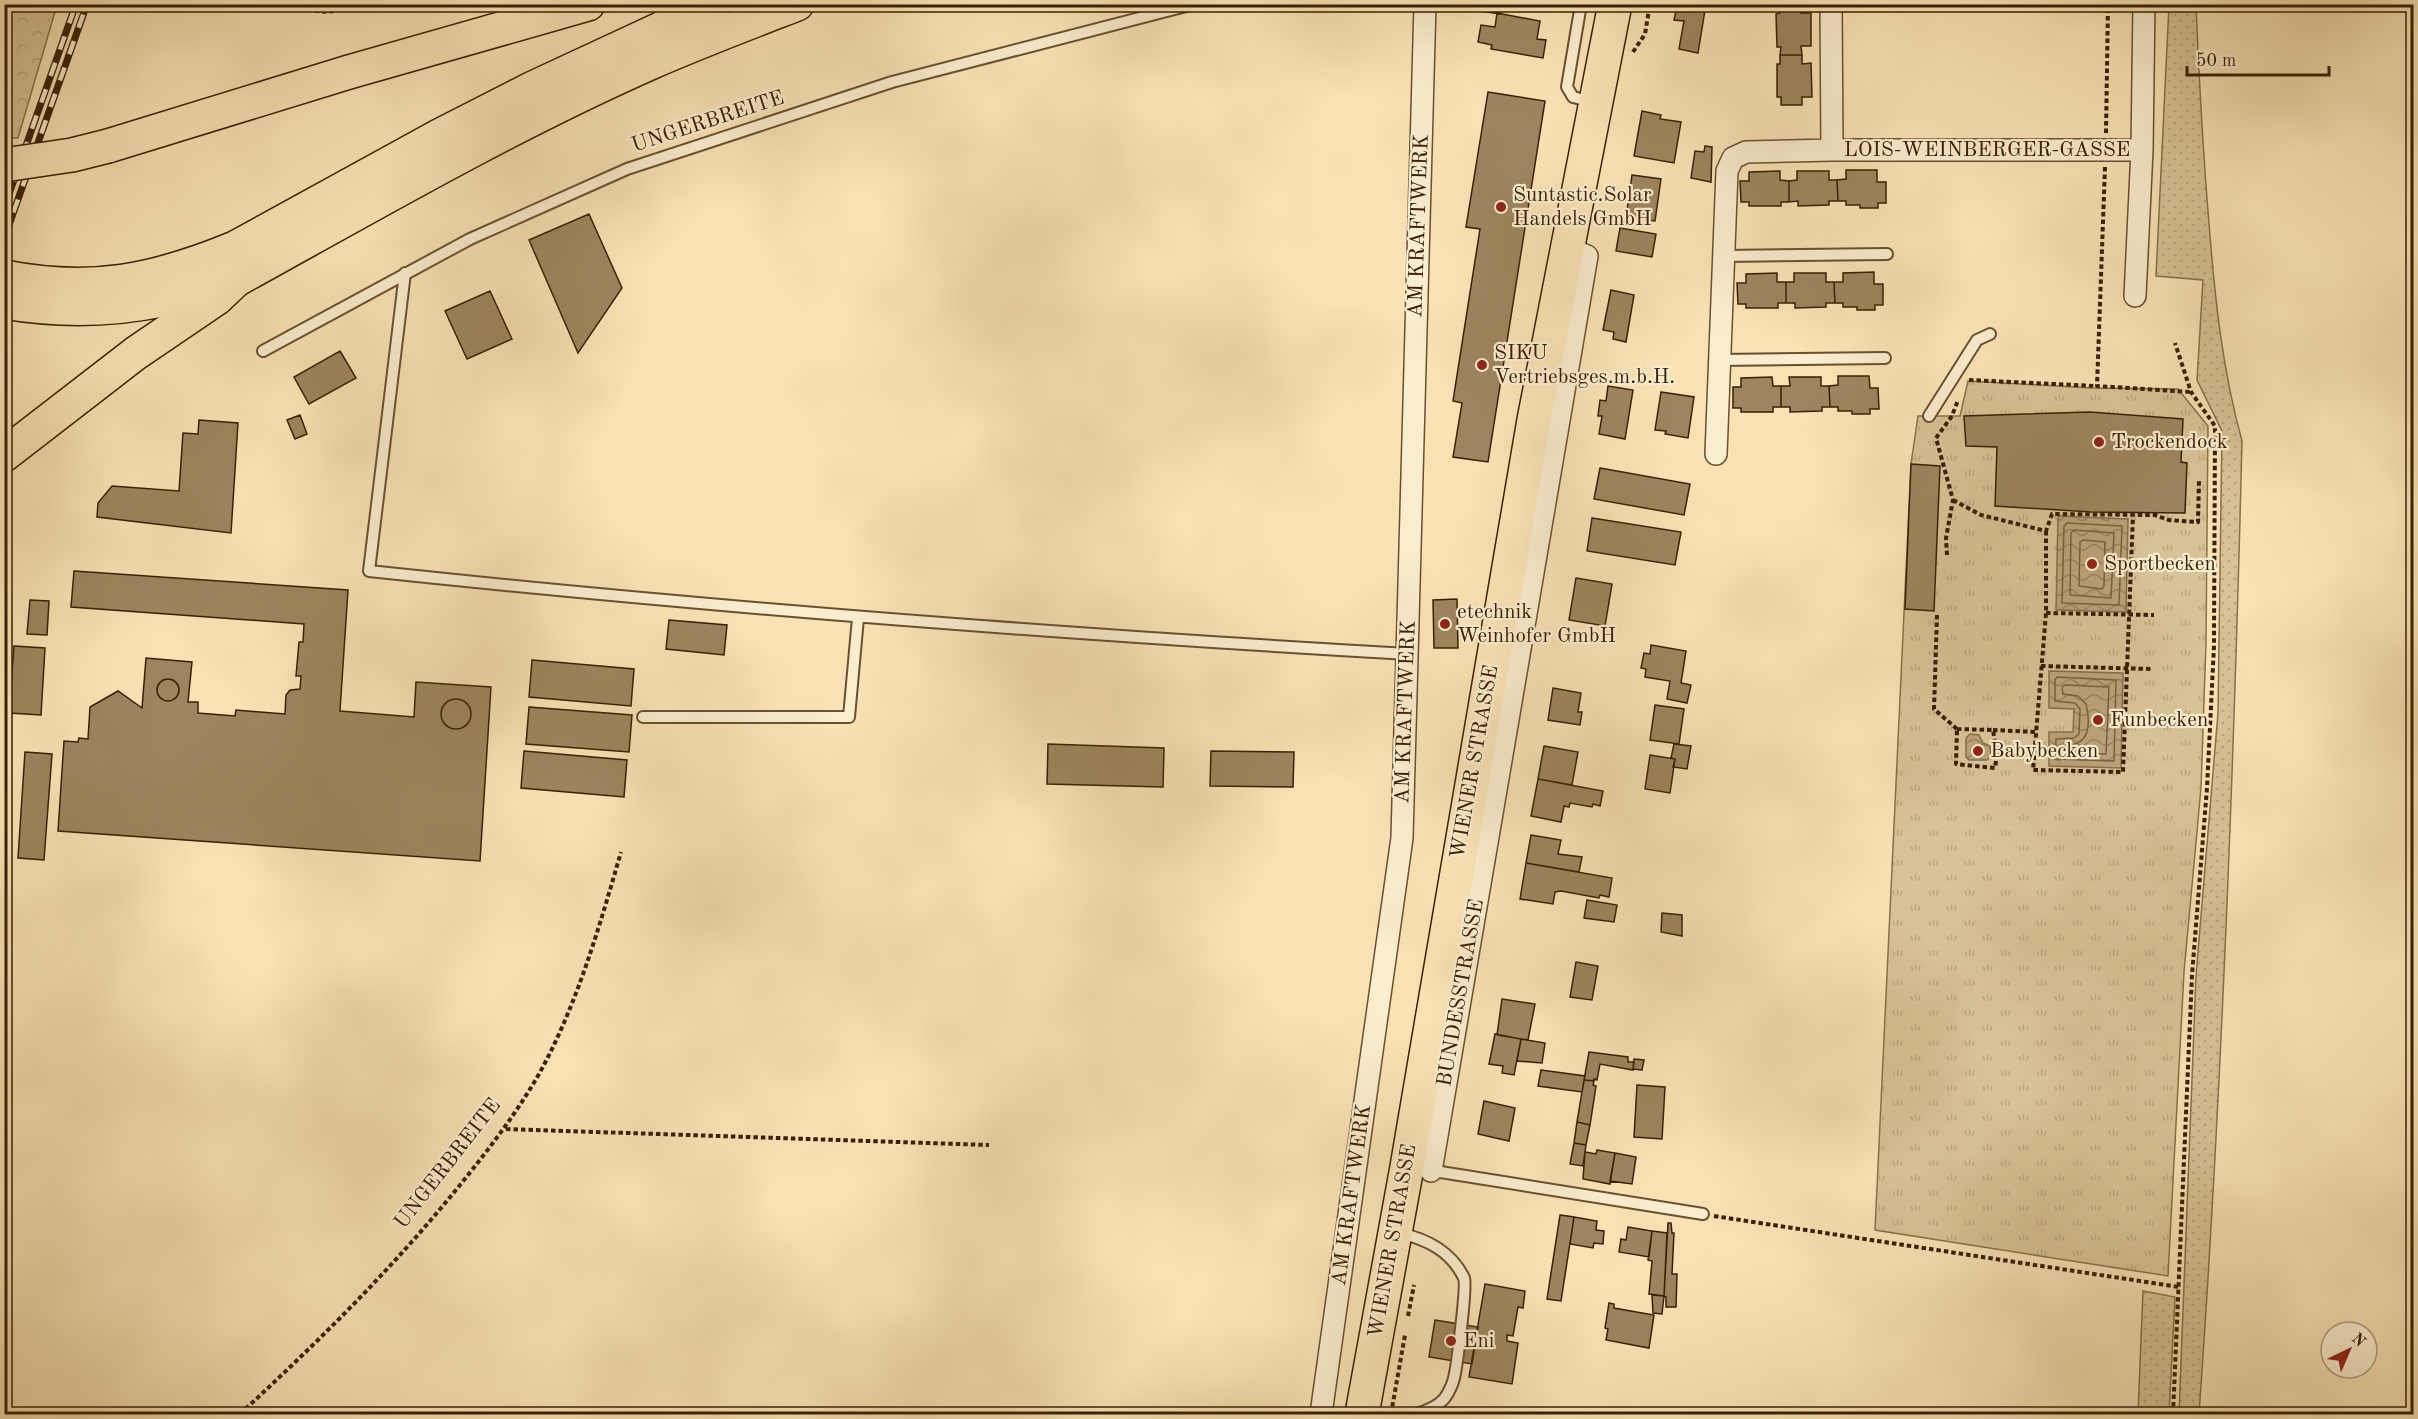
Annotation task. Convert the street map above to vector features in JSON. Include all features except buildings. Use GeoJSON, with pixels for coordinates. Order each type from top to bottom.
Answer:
{"type":"FeatureCollection","features":[{"type":"Feature","properties":{"kind":"main road"},"geometry":{"type":"LineString","coordinates":[[4,165],[72,155],[108,146],[276,93],[588,4]]}},
{"type":"Feature","properties":{"kind":"main road"},"geometry":{"type":"LineString","coordinates":[[4,455],[112,371],[217,298],[236,280],[439,136],[533,88],[714,4]]}},
{"type":"Feature","properties":{"kind":"main road"},"geometry":{"type":"LineString","coordinates":[[4,302],[42,296],[81,285],[129,281],[176,271],[452,161],[650,63],[798,4]]}},
{"type":"Feature","properties":{"kind":"main road","name":"WIENER STRASSE"},"geometry":{"type":"LineString","coordinates":[[1364,1414],[1395,1232],[1419,1169],[1545,423],[1568,248],[1615,4]]}},
{"type":"Feature","properties":{"kind":"main road"},"geometry":{"type":"LineString","coordinates":[[4,277],[42,296],[97,309],[127,306],[236,280]]}},
{"type":"Feature","properties":{"kind":"street","name":"AM KRAFTWERK"},"geometry":{"type":"LineString","coordinates":[[1321,1414],[1402,838],[1425,4]]}},
{"type":"Feature","properties":{"kind":"street","name":"LOIS-WEINBERGER-GASSE"},"geometry":{"type":"LineString","coordinates":[[1831,4],[1832,150]]}},
{"type":"Feature","properties":{"kind":"street"},"geometry":{"type":"LineString","coordinates":[[2135,296],[2142,150],[2144,4]]}},
{"type":"Feature","properties":{"kind":"street","name":"LOIS-WEINBERGER-GASSE"},"geometry":{"type":"LineString","coordinates":[[1716,454],[1727,171],[1733,158],[1746,152],[1832,150],[2142,150]]}},
{"type":"Feature","properties":{"kind":"lane","name":"UNGERBREITE"},"geometry":{"type":"LineString","coordinates":[[263,351],[470,239],[627,169],[892,82],[1194,4]]}},
{"type":"Feature","properties":{"kind":"lane"},"geometry":{"type":"LineString","coordinates":[[1581,4],[1566,87],[1573,97],[1596,103]]}},
{"type":"Feature","properties":{"kind":"lane"},"geometry":{"type":"LineString","coordinates":[[1723,256],[1887,254]]}},
{"type":"Feature","properties":{"kind":"lane"},"geometry":{"type":"LineString","coordinates":[[405,273],[369,571],[531,589],[858,618],[1408,654]]}},
{"type":"Feature","properties":{"kind":"lane"},"geometry":{"type":"LineString","coordinates":[[1929,416],[1977,340],[1990,334]]}},
{"type":"Feature","properties":{"kind":"lane"},"geometry":{"type":"LineString","coordinates":[[1719,360],[1885,358]]}},
{"type":"Feature","properties":{"kind":"lane"},"geometry":{"type":"LineString","coordinates":[[643,717],[849,717],[858,618]]}},
{"type":"Feature","properties":{"kind":"lane"},"geometry":{"type":"LineString","coordinates":[[1419,1169],[1703,1214]]}},
{"type":"Feature","properties":{"kind":"lane"},"geometry":{"type":"LineString","coordinates":[[1395,1232],[1421,1238],[1444,1251],[1456,1264],[1466,1281],[1454,1380],[1445,1398],[1430,1410],[1416,1414]]}},
{"type":"Feature","properties":{"kind":"path"},"geometry":{"type":"LineString","coordinates":[[301,4],[314,12],[322,13],[358,4]]}},
{"type":"Feature","properties":{"kind":"path"},"geometry":{"type":"LineString","coordinates":[[2097,386],[2108,4]]}},
{"type":"Feature","properties":{"kind":"path"},"geometry":{"type":"LineString","coordinates":[[2173,1414],[2192,975],[2207,788],[2214,646],[2215,426],[2192,392],[2175,343]]}},
{"type":"Feature","properties":{"kind":"path"},"geometry":{"type":"LineString","coordinates":[[1966,380],[2192,392]]}},
{"type":"Feature","properties":{"kind":"path"},"geometry":{"type":"LineString","coordinates":[[1947,555],[1946,538],[1953,500],[1936,438],[1952,416],[1959,398]]}},
{"type":"Feature","properties":{"kind":"path"},"geometry":{"type":"LineString","coordinates":[[2133,515],[2123,772],[2033,770],[2046,613],[2046,531],[2052,514],[2155,515],[2169,520],[2198,522],[2199,479]]}},
{"type":"Feature","properties":{"kind":"path"},"geometry":{"type":"LineString","coordinates":[[1953,500],[1981,515],[2046,531]]}},
{"type":"Feature","properties":{"kind":"path"},"geometry":{"type":"LineString","coordinates":[[2046,613],[2154,615]]}},
{"type":"Feature","properties":{"kind":"path"},"geometry":{"type":"LineString","coordinates":[[1937,615],[1934,709],[1957,729],[2036,732]]}},
{"type":"Feature","properties":{"kind":"path"},"geometry":{"type":"LineString","coordinates":[[2041,666],[2151,669]]}},
{"type":"Feature","properties":{"kind":"path"},"geometry":{"type":"LineString","coordinates":[[1957,729],[1956,764],[1995,768],[1997,754],[1993,730]]}},
{"type":"Feature","properties":{"kind":"path","name":"UNGERBREITE"},"geometry":{"type":"LineString","coordinates":[[240,1414],[326,1335],[431,1221],[505,1129],[540,1072],[566,1017],[595,941],[621,852]]}},
{"type":"Feature","properties":{"kind":"path"},"geometry":{"type":"LineString","coordinates":[[505,1129],[989,1145]]}},
{"type":"Feature","properties":{"kind":"path"},"geometry":{"type":"LineString","coordinates":[[1703,1214],[2179,1287]]}},
{"type":"Feature","properties":{"kind":"green space"},"geometry":{"type":"Polygon","coordinates":[[[4,5],[57,5],[18,138],[5,138],[4,5]]]}},
{"type":"Feature","properties":{"kind":"green space"},"geometry":{"type":"Polygon","coordinates":[[[2169,5],[2196,5],[2203,142],[2214,279],[2224,360],[2242,441],[2226,928],[2199,1414],[2179,1414],[2196,976],[2218,713],[2222,431],[2197,380],[2203,280],[2156,276],[2169,5]]]}},
{"type":"Feature","properties":{"kind":"green space"},"geometry":{"type":"Polygon","coordinates":[[[1968,381],[2092,388],[2178,389],[2208,426],[2206,643],[2201,788],[2184,972],[2168,1276],[1875,1230],[1911,464],[1918,416],[1960,416],[1968,381]]]}},
{"type":"Feature","properties":{"kind":"green space"},"geometry":{"type":"Polygon","coordinates":[[[2143,1291],[2175,1297],[2169,1414],[2138,1414],[2143,1291]]]}},
{"type":"Feature","properties":{"kind":"water","name":"Sportbecken"},"geometry":{"type":"Polygon","coordinates":[[[2058,516],[2128,519],[2126,612],[2056,610],[2058,516]]]}},
{"type":"Feature","properties":{"kind":"water","name":"Funbecken"},"geometry":{"type":"Polygon","coordinates":[[[2049,671],[2123,673],[2121,768],[2049,766],[2049,732],[2073,732],[2074,709],[2049,708],[2049,671]]]}},
{"type":"Feature","properties":{"kind":"water","name":"Babybecken"},"geometry":{"type":"Polygon","coordinates":[[[1970,734],[1979,735],[1983,743],[1990,746],[1991,756],[1987,760],[1969,760],[1966,757],[1966,738],[1970,734]]]}},
{"type":"Feature","properties":{"kind":"railway"},"geometry":{"type":"LineString","coordinates":[[4,208],[76,4]]}},
{"type":"Feature","properties":{"kind":"railway"},"geometry":{"type":"LineString","coordinates":[[4,239],[87,4]]}},
{"type":"Feature","properties":{"kind":"place","name":"Suntastic.Solar Handels GmbH"},"geometry":{"type":"Point","coordinates":[1501,207]}},
{"type":"Feature","properties":{"kind":"place","name":"SIKU Vertriebsges.m.b.H."},"geometry":{"type":"Point","coordinates":[1482,365]}},
{"type":"Feature","properties":{"kind":"place","name":"Trockendock"},"geometry":{"type":"Point","coordinates":[2099,442]}},
{"type":"Feature","properties":{"kind":"place","name":"Sportbecken"},"geometry":{"type":"Point","coordinates":[2092,564]}},
{"type":"Feature","properties":{"kind":"place","name":"etechnik Weinhofer GmbH"},"geometry":{"type":"Point","coordinates":[1445,624]}},
{"type":"Feature","properties":{"kind":"place","name":"Funbecken"},"geometry":{"type":"Point","coordinates":[2098,720]}},
{"type":"Feature","properties":{"kind":"place","name":"Babybecken"},"geometry":{"type":"Point","coordinates":[1978,751]}},
{"type":"Feature","properties":{"kind":"place","name":"Eni"},"geometry":{"type":"Point","coordinates":[1451,1341]}}]}
